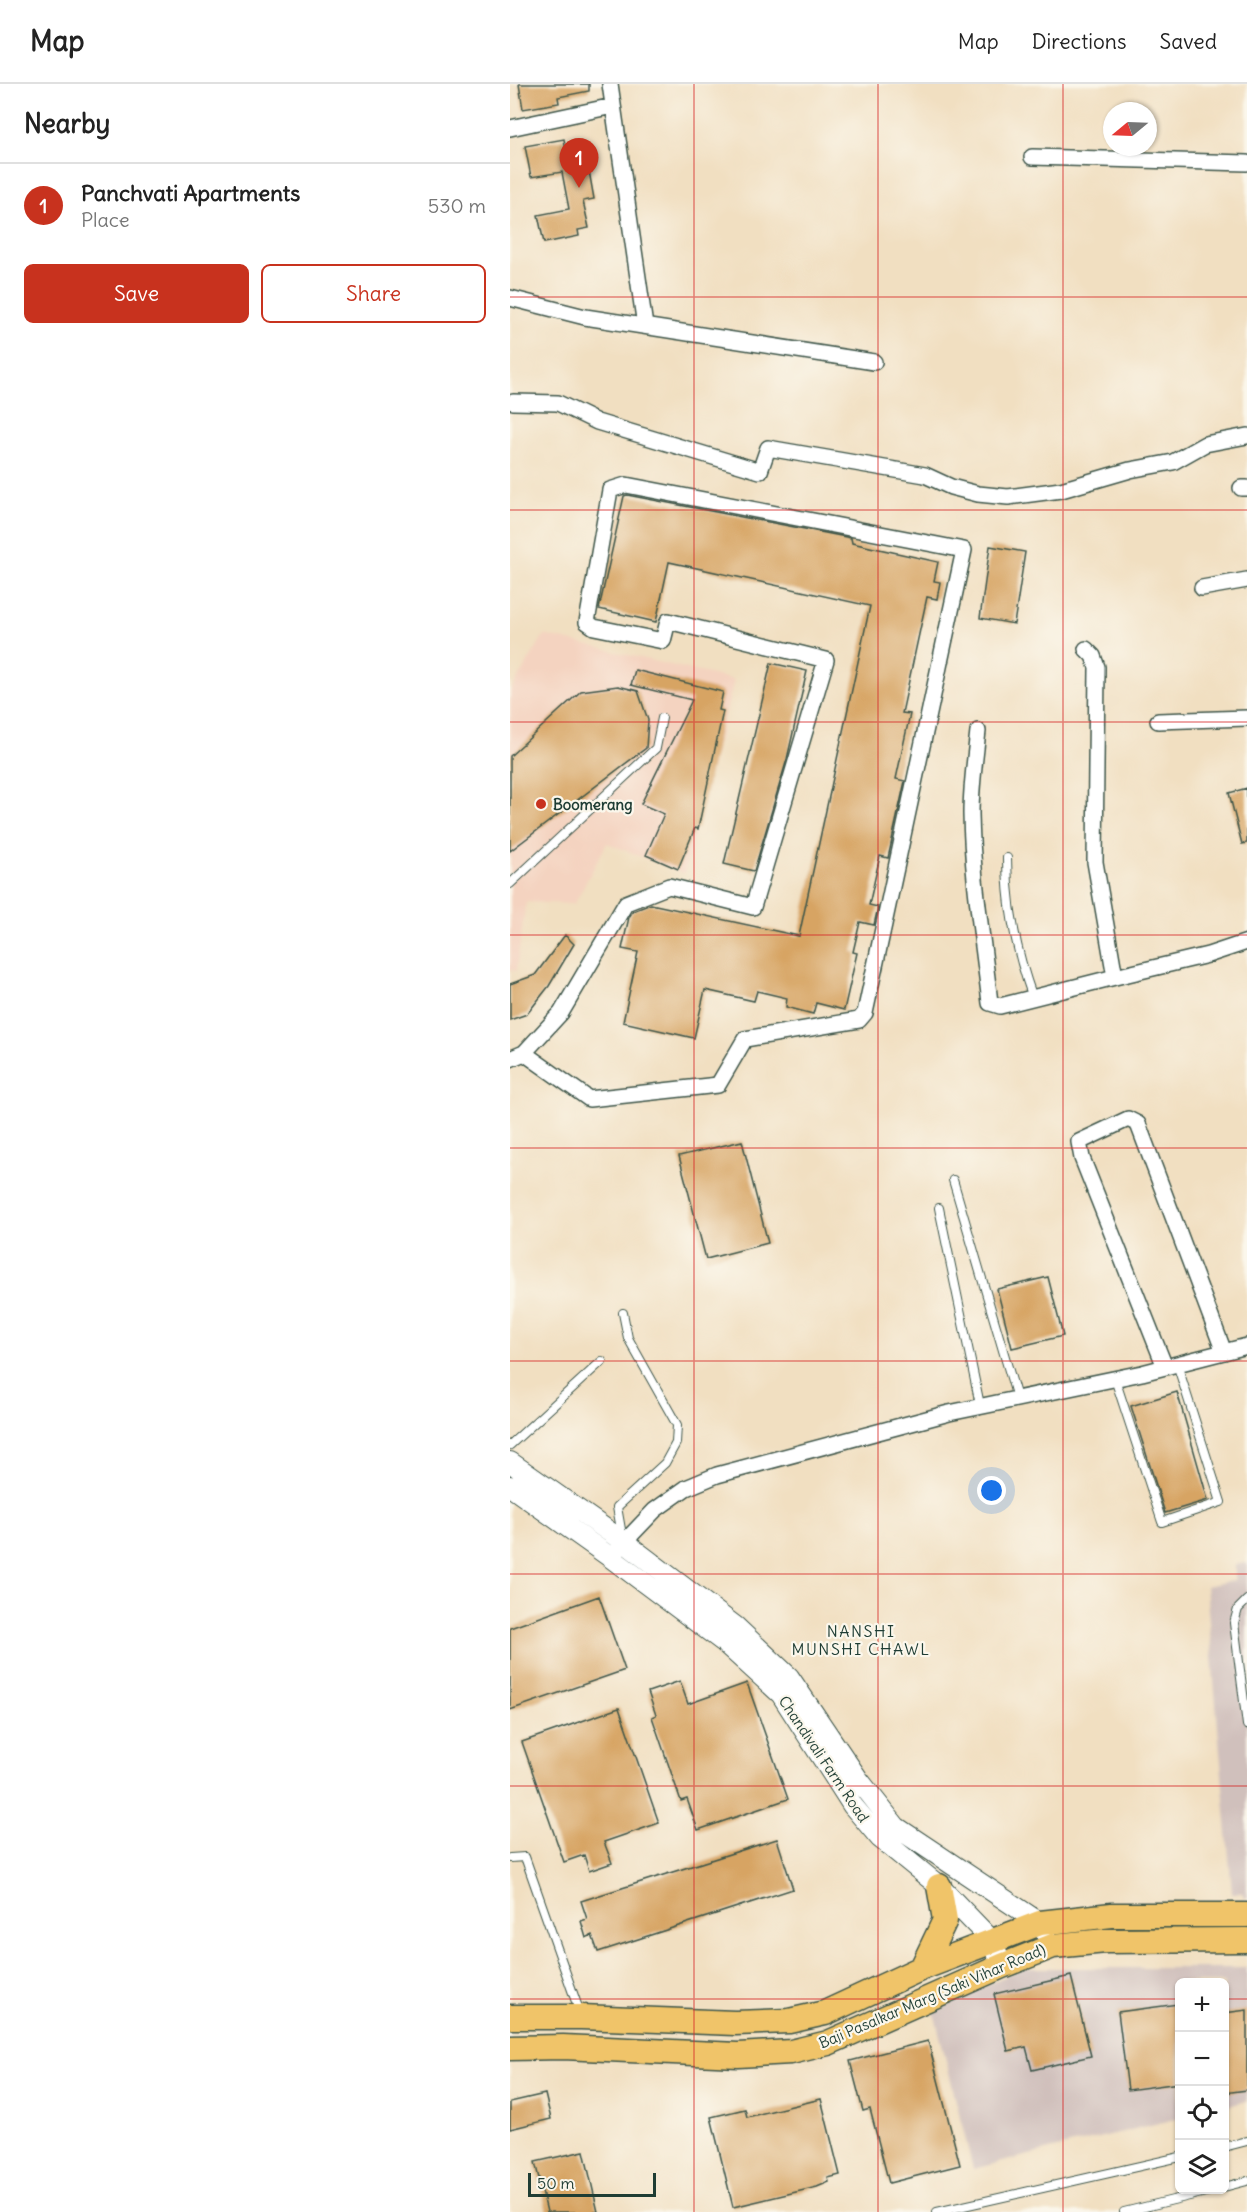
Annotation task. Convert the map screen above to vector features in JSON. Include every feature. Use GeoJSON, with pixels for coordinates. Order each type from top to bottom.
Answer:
{"type":"FeatureCollection","features":[{"type":"Feature","properties":{"kind":"main road"},"geometry":{"type":"LineString","coordinates":[[922,1968],[945,1920],[939,1886]]}},
{"type":"Feature","properties":{"kind":"main road","name":"Baji Pasalkar Marg (Saki Vihar Road)"},"geometry":{"type":"LineString","coordinates":[[510,2017],[735,2023],[789,2021],[825,2013],[922,1968],[1040,1923],[1112,1915],[1247,1915]]}},
{"type":"Feature","properties":{"kind":"main road","name":"Baji Pasalkar Marg (Saki Vihar Road)"},"geometry":{"type":"LineString","coordinates":[[510,2048],[563,2047],[738,2055],[791,2052],[828,2043],[1002,1966],[1053,1946],[1106,1941],[1247,1940]]}},
{"type":"Feature","properties":{"kind":"main road"},"geometry":{"type":"LineString","coordinates":[[563,2047],[572,2017]]}},
{"type":"Feature","properties":{"kind":"street"},"geometry":{"type":"LineString","coordinates":[[610,84],[645,327]]}},
{"type":"Feature","properties":{"kind":"street"},"geometry":{"type":"LineString","coordinates":[[510,128],[613,106]]}},
{"type":"Feature","properties":{"kind":"street"},"geometry":{"type":"LineString","coordinates":[[1032,157],[1247,163]]}},
{"type":"Feature","properties":{"kind":"street"},"geometry":{"type":"LineString","coordinates":[[510,298],[585,317],[874,362]]}},
{"type":"Feature","properties":{"kind":"street"},"geometry":{"type":"LineString","coordinates":[[513,402],[558,403],[597,422],[760,471],[768,447],[925,475],[951,487],[978,494],[1008,497],[1061,490],[1130,470],[1173,462],[1205,444],[1247,436]]}},
{"type":"Feature","properties":{"kind":"street"},"geometry":{"type":"LineString","coordinates":[[626,485],[964,550],[865,1013],[859,1020],[745,1039],[718,1085],[590,1099],[517,1056],[561,1012],[626,903],[669,886],[753,907],[826,660],[668,621],[663,641],[594,627],[587,622],[610,490],[626,485]]}},
{"type":"Feature","properties":{"kind":"street"},"geometry":{"type":"LineString","coordinates":[[1202,588],[1247,580]]}},
{"type":"Feature","properties":{"kind":"street"},"geometry":{"type":"LineString","coordinates":[[1086,649],[1093,656],[1097,667],[1095,862],[1115,977]]}},
{"type":"Feature","properties":{"kind":"street"},"geometry":{"type":"LineString","coordinates":[[1158,721],[1247,718]]}},
{"type":"Feature","properties":{"kind":"street"},"geometry":{"type":"LineString","coordinates":[[978,731],[971,815],[990,1003],[1000,1006],[1208,955],[1247,942]]}},
{"type":"Feature","properties":{"kind":"street"},"geometry":{"type":"LineString","coordinates":[[1171,1366],[1082,1158],[1079,1142],[1128,1119],[1138,1124],[1224,1352]]}},
{"type":"Feature","properties":{"kind":"street"},"geometry":{"type":"LineString","coordinates":[[610,1557],[655,1510],[686,1488],[717,1475],[980,1406],[1171,1366],[1247,1346]]}},
{"type":"Feature","properties":{"kind":"street"},"geometry":{"type":"LineString","coordinates":[[510,1462],[624,1542],[736,1627],[789,1677],[807,1720],[896,1827],[1040,1923],[1053,1946]]}},
{"type":"Feature","properties":{"kind":"street","name":"Chandivali Farm Road"},"geometry":{"type":"LineString","coordinates":[[510,1486],[725,1643],[781,1694],[807,1720],[853,1806],[880,1838],[939,1886],[993,1942],[1002,1966]]}},
{"type":"Feature","properties":{"kind":"lane"},"geometry":{"type":"LineString","coordinates":[[510,884],[656,748],[662,717]]}},
{"type":"Feature","properties":{"kind":"lane"},"geometry":{"type":"LineString","coordinates":[[1007,858],[1007,885],[1017,945],[1033,998]]}},
{"type":"Feature","properties":{"kind":"lane"},"geometry":{"type":"LineString","coordinates":[[953,1180],[1017,1398]]}},
{"type":"Feature","properties":{"kind":"lane"},"geometry":{"type":"LineString","coordinates":[[939,1208],[980,1406]]}},
{"type":"Feature","properties":{"kind":"lane"},"geometry":{"type":"LineString","coordinates":[[623,1313],[628,1338],[677,1425],[676,1443],[665,1463],[617,1506],[624,1542]]}},
{"type":"Feature","properties":{"kind":"lane"},"geometry":{"type":"LineString","coordinates":[[510,1445],[602,1361]]}},
{"type":"Feature","properties":{"kind":"lane"},"geometry":{"type":"LineString","coordinates":[[1114,1378],[1161,1522],[1221,1502],[1171,1366]]}},
{"type":"Feature","properties":{"kind":"lane"},"geometry":{"type":"LineString","coordinates":[[1247,1600],[1238,1610],[1234,1623],[1247,1725]]}},
{"type":"Feature","properties":{"kind":"lane"},"geometry":{"type":"LineString","coordinates":[[510,1858],[525,1857],[572,2017]]}},
{"type":"Feature","properties":{"kind":"lane"},"geometry":{"type":"LineString","coordinates":[[1229,2145],[1247,2141]]}},
{"type":"Feature","properties":{"kind":"lane"},"geometry":{"type":"LineString","coordinates":[[937,2212],[1175,2158]]}},
{"type":"Feature","properties":{"kind":"lane"},"geometry":{"type":"LineString","coordinates":[[1229,2186],[1247,2181]]}},
{"type":"Feature","properties":{"kind":"lane"},"geometry":{"type":"LineString","coordinates":[[1125,2212],[1198,2194]]}},
{"type":"Feature","properties":{"kind":"shaded area"},"geometry":{"type":"Polygon","coordinates":[[[544,635],[734,680],[684,874],[607,843],[574,904],[526,902],[516,971],[510,970],[510,692],[544,635]]]}},
{"type":"Feature","properties":{"kind":"shaded area"},"geometry":{"type":"Polygon","coordinates":[[[1247,1563],[1247,1898],[1244,1898],[1243,1893],[1232,1893],[1206,1586],[1235,1580],[1235,1564],[1247,1563]]]}},
{"type":"Feature","properties":{"kind":"shaded area"},"geometry":{"type":"Polygon","coordinates":[[[1024,1968],[1247,1968],[1247,2101],[1229,2106],[1229,1978],[1175,1978],[1175,2119],[973,2169],[933,2008],[1024,1968]]]}},
{"type":"Feature","properties":{"kind":"building"},"geometry":{"type":"Polygon","coordinates":[[[519,84],[589,84],[589,91],[558,97],[559,103],[523,109],[519,84]]]}},
{"type":"Feature","properties":{"kind":"building"},"geometry":{"type":"Polygon","coordinates":[[[564,139],[566,151],[571,150],[575,167],[588,165],[594,199],[583,201],[589,228],[578,230],[579,236],[544,243],[538,215],[569,209],[562,172],[531,177],[525,146],[564,139]]]}},
{"type":"Feature","properties":{"kind":"building"},"geometry":{"type":"Polygon","coordinates":[[[624,496],[851,538],[852,543],[938,562],[934,581],[940,582],[937,599],[927,597],[902,713],[910,714],[896,779],[905,781],[888,858],[880,856],[869,905],[878,907],[874,925],[860,922],[853,952],[857,953],[844,1010],[816,1003],[813,1014],[786,1007],[787,998],[757,991],[754,1001],[705,990],[694,1038],[623,1022],[638,952],[622,949],[629,917],[633,911],[651,904],[799,936],[870,606],[669,562],[656,622],[599,609],[624,496]]]}},
{"type":"Feature","properties":{"kind":"building"},"geometry":{"type":"Polygon","coordinates":[[[990,546],[1025,552],[1014,624],[980,618],[990,546]]]}},
{"type":"Feature","properties":{"kind":"building"},"geometry":{"type":"Polygon","coordinates":[[[771,663],[807,671],[787,759],[754,871],[724,864],[771,663]]]}},
{"type":"Feature","properties":{"kind":"building"},"geometry":{"type":"Polygon","coordinates":[[[635,670],[723,692],[719,710],[723,711],[698,829],[695,828],[678,869],[646,855],[664,814],[641,804],[692,700],[631,685],[635,670]]]}},
{"type":"Feature","properties":{"kind":"building","name":"Boomerang"},"geometry":{"type":"Polygon","coordinates":[[[618,686],[638,691],[648,720],[646,748],[510,851],[510,756],[581,691],[618,686]]]}},
{"type":"Feature","properties":{"kind":"building"},"geometry":{"type":"Polygon","coordinates":[[[1247,788],[1247,843],[1242,844],[1229,793],[1247,788]]]}},
{"type":"Feature","properties":{"kind":"building"},"geometry":{"type":"Polygon","coordinates":[[[565,935],[574,944],[549,986],[527,1014],[510,1020],[510,984],[535,975],[565,935]]]}},
{"type":"Feature","properties":{"kind":"building"},"geometry":{"type":"Polygon","coordinates":[[[742,1141],[768,1243],[706,1259],[679,1156],[742,1141]]]}},
{"type":"Feature","properties":{"kind":"building"},"geometry":{"type":"Polygon","coordinates":[[[1048,1277],[1063,1336],[1012,1348],[997,1289],[1048,1277]]]}},
{"type":"Feature","properties":{"kind":"building"},"geometry":{"type":"Polygon","coordinates":[[[1177,1392],[1208,1500],[1165,1513],[1131,1406],[1177,1392]]]}},
{"type":"Feature","properties":{"kind":"building"},"geometry":{"type":"Polygon","coordinates":[[[599,1596],[625,1670],[510,1710],[510,1628],[599,1596]]]}},
{"type":"Feature","properties":{"kind":"building"},"geometry":{"type":"Polygon","coordinates":[[[680,1681],[688,1704],[747,1683],[788,1799],[698,1830],[687,1799],[681,1801],[652,1717],[656,1715],[648,1692],[680,1681]]]}},
{"type":"Feature","properties":{"kind":"building"},"geometry":{"type":"Polygon","coordinates":[[[619,1708],[659,1823],[604,1842],[612,1863],[589,1871],[584,1855],[564,1862],[522,1742],[619,1708]]]}},
{"type":"Feature","properties":{"kind":"building"},"geometry":{"type":"Polygon","coordinates":[[[777,1839],[793,1889],[598,1952],[592,1935],[586,1938],[581,1921],[587,1919],[581,1901],[777,1839]]]}},
{"type":"Feature","properties":{"kind":"building"},"geometry":{"type":"Polygon","coordinates":[[[1071,1976],[1091,2056],[1032,2070],[1026,2047],[1008,2051],[994,1994],[1071,1976]]]}},
{"type":"Feature","properties":{"kind":"building"},"geometry":{"type":"Polygon","coordinates":[[[1175,2004],[1175,2084],[1128,2090],[1118,2012],[1175,2004]]]}},
{"type":"Feature","properties":{"kind":"building"},"geometry":{"type":"Polygon","coordinates":[[[1247,2010],[1247,2090],[1229,2092],[1229,2032],[1229,2012],[1247,2010]]]}},
{"type":"Feature","properties":{"kind":"building"},"geometry":{"type":"Polygon","coordinates":[[[928,2041],[960,2165],[889,2183],[870,2109],[863,2111],[850,2061],[928,2041]]]}},
{"type":"Feature","properties":{"kind":"building"},"geometry":{"type":"Polygon","coordinates":[[[545,2094],[551,2119],[510,2129],[510,2102],[545,2094]]]}},
{"type":"Feature","properties":{"kind":"building"},"geometry":{"type":"Polygon","coordinates":[[[821,2099],[840,2175],[828,2178],[829,2182],[817,2187],[733,2207],[711,2117],[745,2109],[747,2117],[821,2099]]]}},
{"type":"Feature","properties":{"kind":"building"},"geometry":{"type":"Polygon","coordinates":[[[584,2151],[598,2212],[547,2212],[535,2162],[584,2151]]]}},
{"type":"Feature","properties":{"kind":"place","name":"Panchvati Apartments"},"geometry":{"type":"Point","coordinates":[579,188]}},
{"type":"Feature","properties":{"kind":"place","name":"Boomerang"},"geometry":{"type":"Point","coordinates":[541,804]}},
{"type":"Feature","properties":{"kind":"district","name":"NANSHI MUNSHI CHAWL"},"geometry":{"type":"Point","coordinates":[861,1640]}}]}
